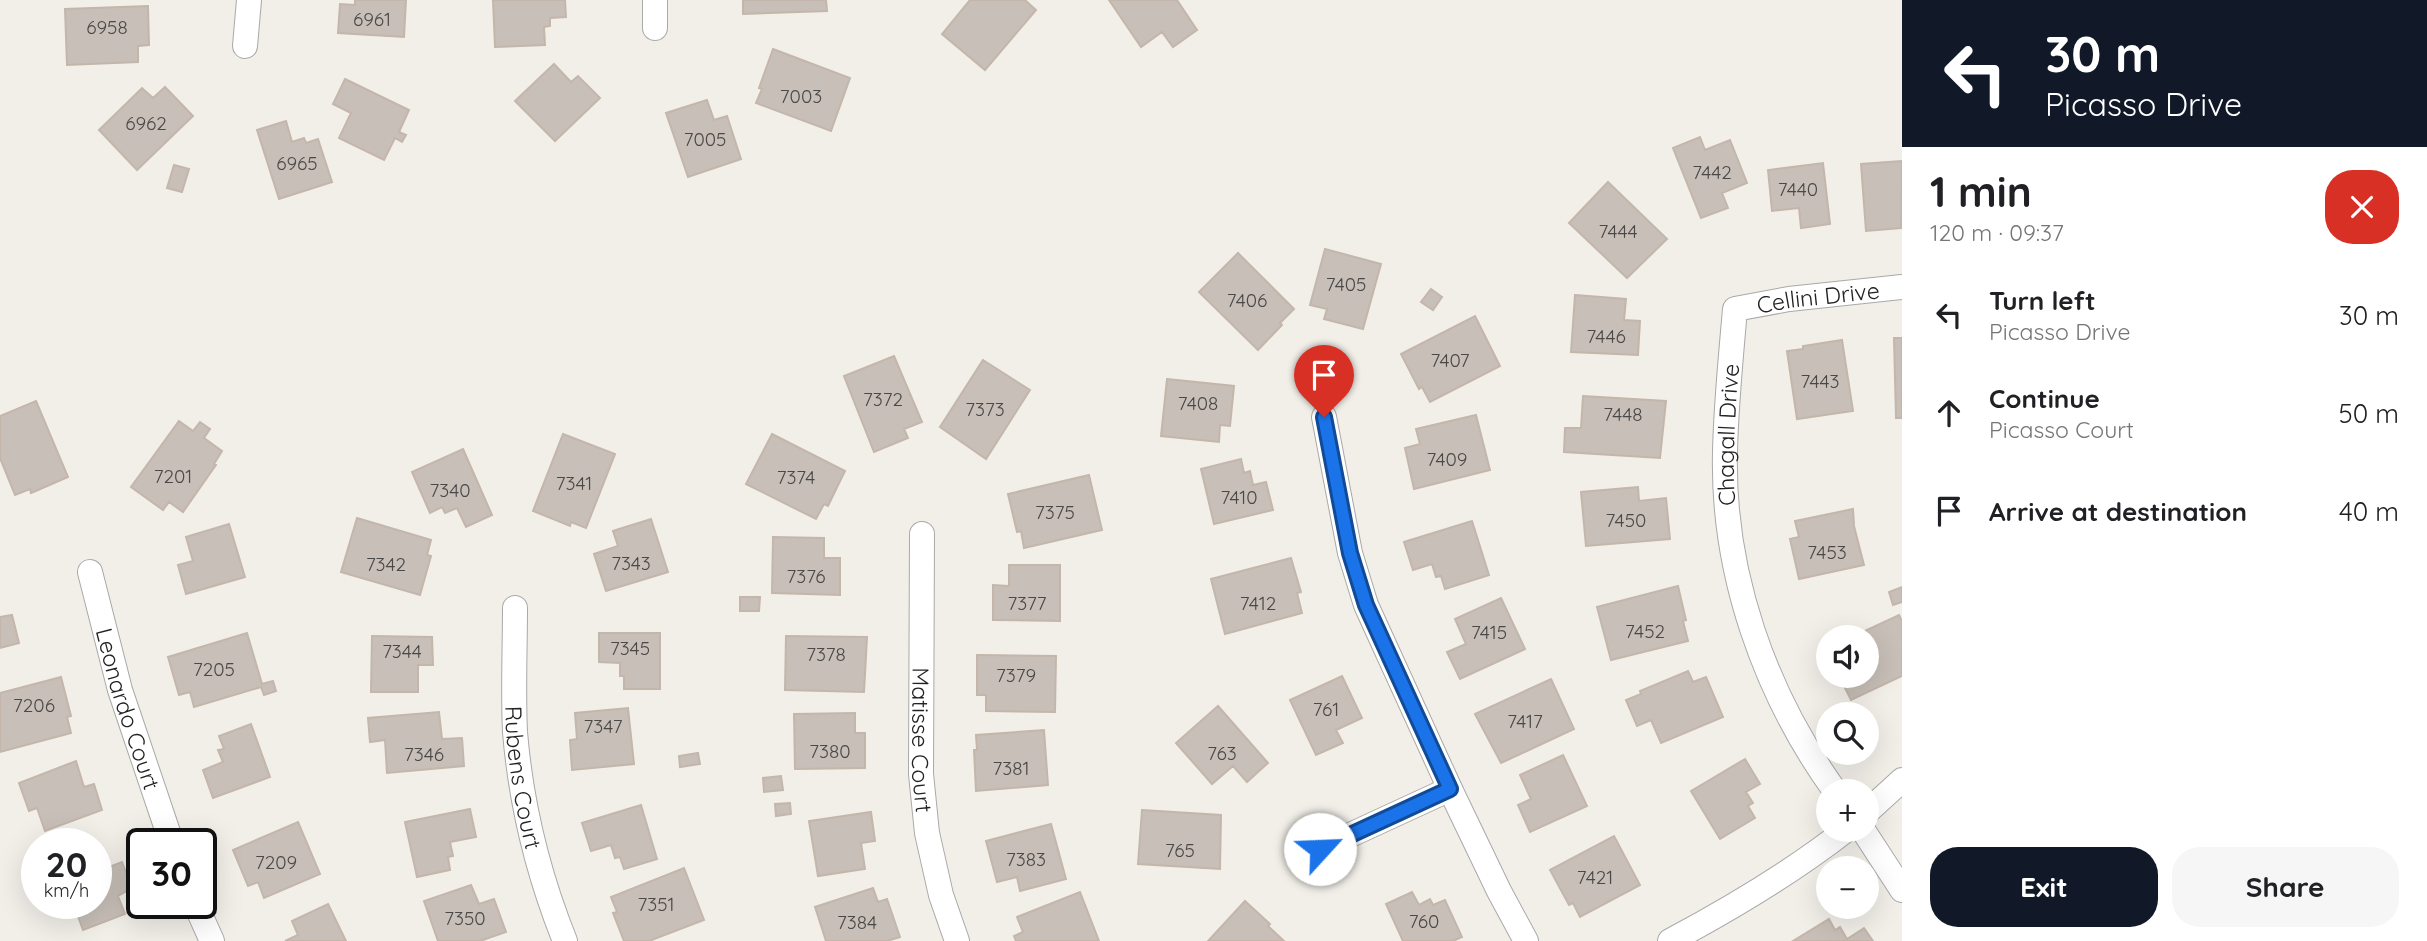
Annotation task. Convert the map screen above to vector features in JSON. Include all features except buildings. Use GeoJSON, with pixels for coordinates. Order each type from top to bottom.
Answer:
{"type":"FeatureCollection","features":[{"type":"Feature","properties":{"kind":"street"},"geometry":{"type":"LineString","coordinates":[[245,46],[249,0]]}},
{"type":"Feature","properties":{"kind":"street"},"geometry":{"type":"LineString","coordinates":[[655,0],[655,28]]}},
{"type":"Feature","properties":{"kind":"street","name":"Cellini Drive"},"geometry":{"type":"LineString","coordinates":[[1734,309],[1789,299],[1902,287]]}},
{"type":"Feature","properties":{"kind":"street","name":"Chagall Drive"},"geometry":{"type":"LineString","coordinates":[[1734,309],[1725,454],[1728,520],[1739,582],[1756,642],[1779,700],[1810,757],[1826,779]]}},
{"type":"Feature","properties":{"kind":"street"},"geometry":{"type":"LineString","coordinates":[[1324,417],[1350,553],[1366,605],[1450,789],[1526,941]]}},
{"type":"Feature","properties":{"kind":"street","name":"Matisse Court"},"geometry":{"type":"LineString","coordinates":[[922,534],[921,774],[927,833],[942,895],[957,941]]}},
{"type":"Feature","properties":{"kind":"street","name":"Leonardo Court"},"geometry":{"type":"LineString","coordinates":[[90,572],[120,690],[167,828]]}},
{"type":"Feature","properties":{"kind":"street","name":"Rubens Court"},"geometry":{"type":"LineString","coordinates":[[515,608],[515,730],[523,799],[537,862],[565,941]]}},
{"type":"Feature","properties":{"kind":"street"},"geometry":{"type":"LineString","coordinates":[[1879,801],[1902,780]]}},
{"type":"Feature","properties":{"kind":"street"},"geometry":{"type":"LineString","coordinates":[[1320,849],[1450,789]]}},
{"type":"Feature","properties":{"kind":"street"},"geometry":{"type":"LineString","coordinates":[[1670,941],[1746,900],[1830,842]]}},
{"type":"Feature","properties":{"kind":"street"},"geometry":{"type":"LineString","coordinates":[[1871,842],[1902,890]]}},
{"type":"Feature","properties":{"kind":"street"},"geometry":{"type":"LineString","coordinates":[[202,919],[212,941]]}},
{"type":"Feature","properties":{"kind":"route"},"geometry":{"type":"LineString","coordinates":[[1320,849],[1450,789],[1366,605],[1350,553],[1324,417]]}}]}
